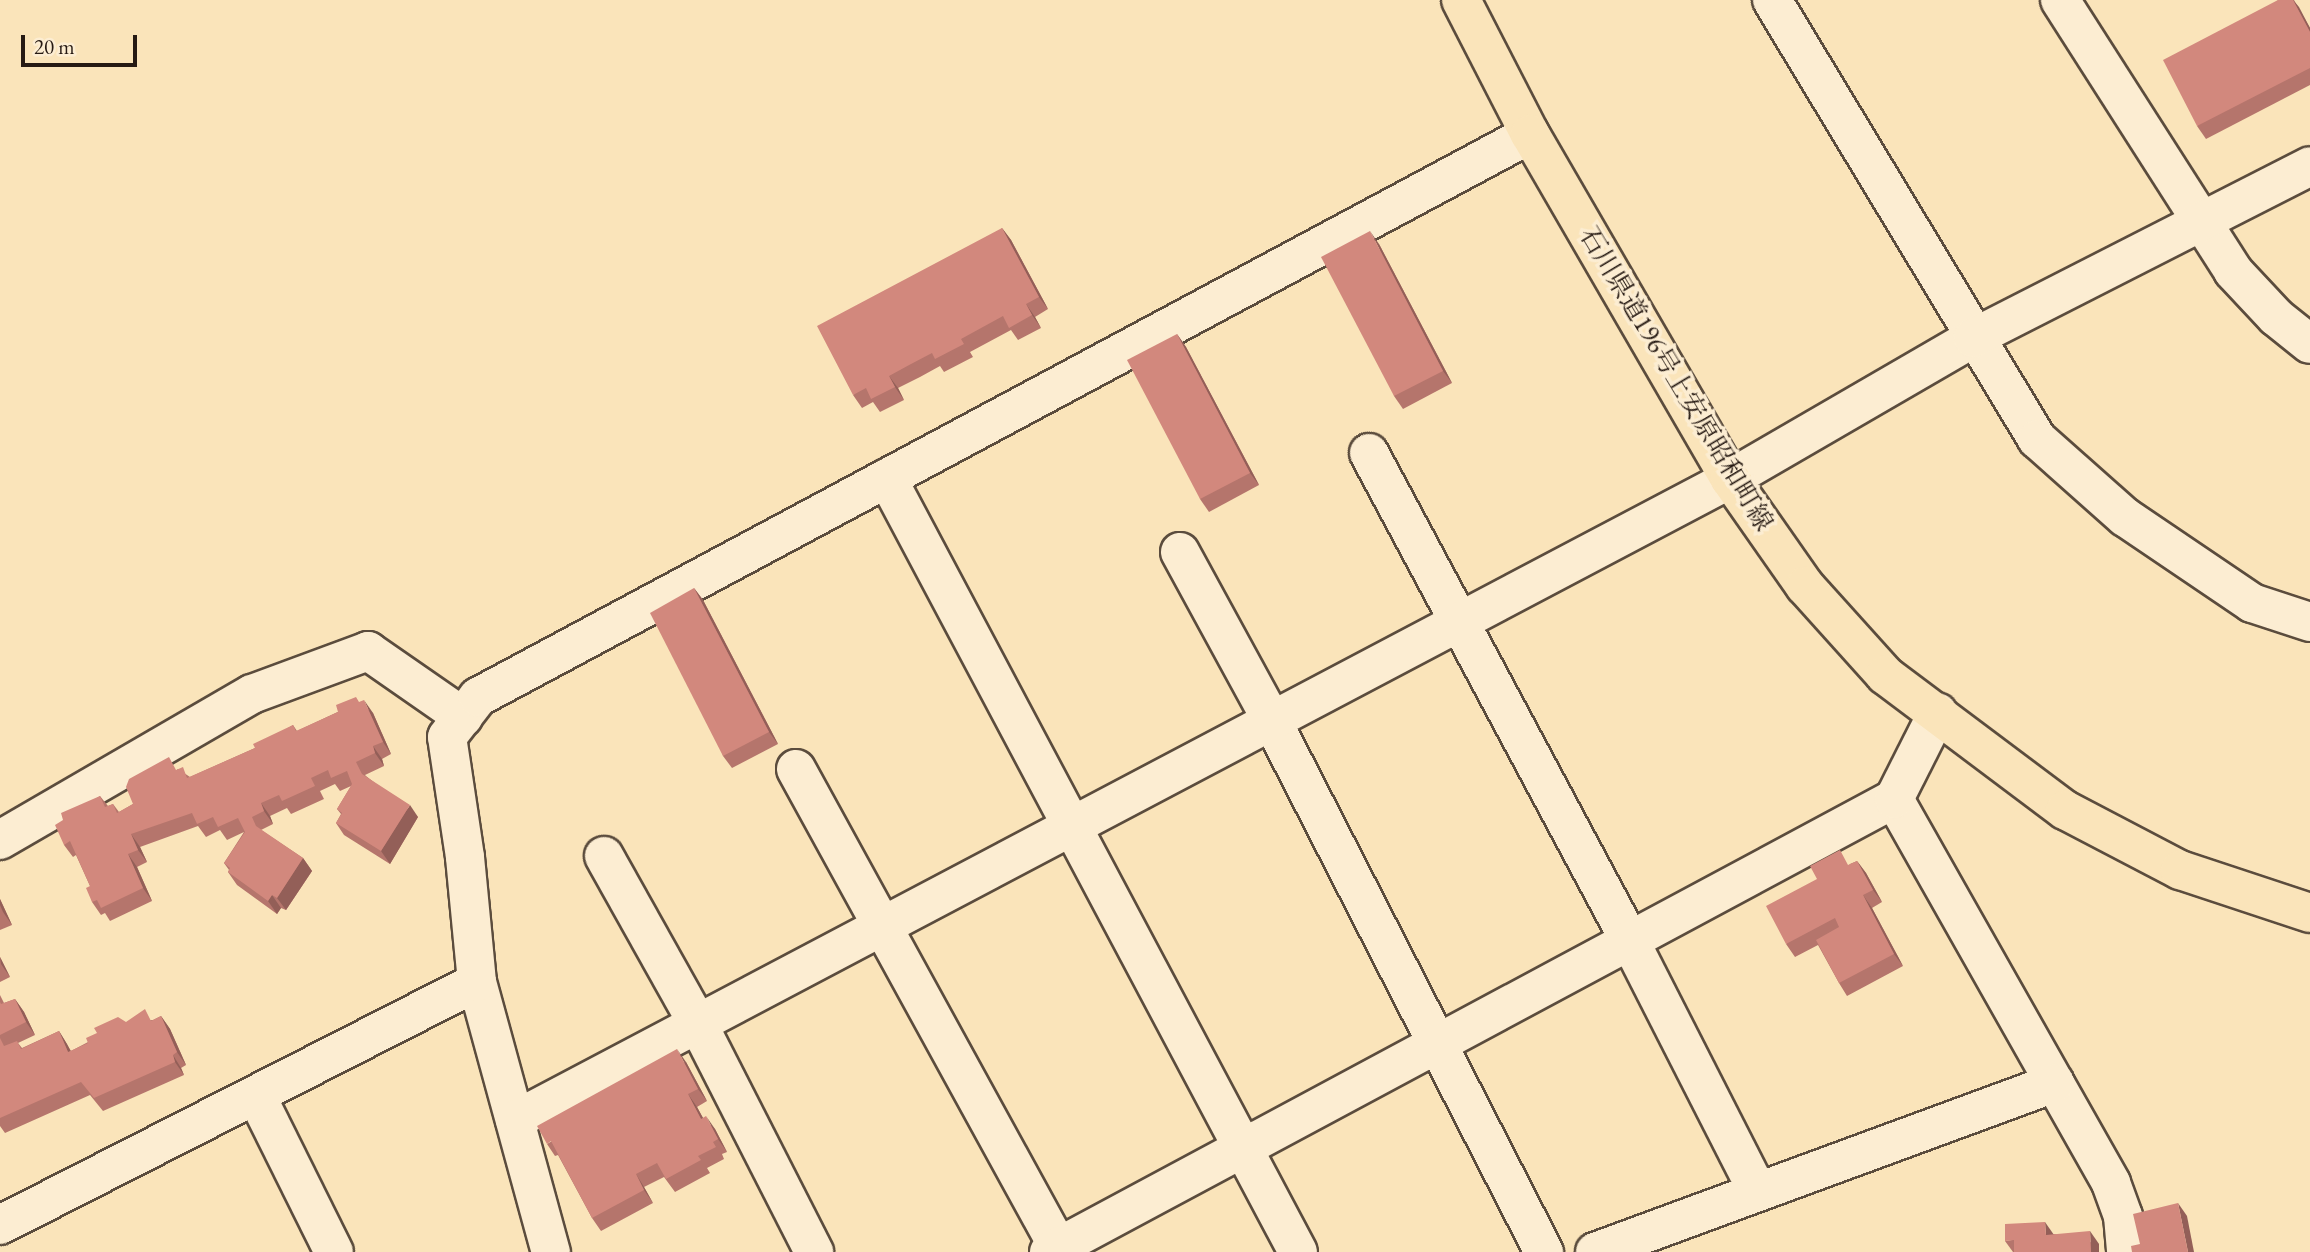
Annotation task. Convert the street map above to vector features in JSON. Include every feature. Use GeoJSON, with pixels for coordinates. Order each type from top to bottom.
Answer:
{"type":"FeatureCollection","features":[{"type":"Feature","properties":{"kind":"main road","name":"石川県道196号上安原昭和町線"},"geometry":{"type":"LineString","coordinates":[[1461,0],[1530,134],[1730,479],[1805,586],[1885,675],[1938,712],[2065,810],[2180,870],[2310,913]]}},
{"type":"Feature","properties":{"kind":"street"},"geometry":{"type":"LineString","coordinates":[[1772,0],[1973,338],[2037,439],[2125,517],[2252,603],[2310,622]]}},
{"type":"Feature","properties":{"kind":"street"},"geometry":{"type":"LineString","coordinates":[[2060,0],[2199,224],[2232,271],[2276,317],[2310,344]]}},
{"type":"Feature","properties":{"kind":"street"},"geometry":{"type":"LineString","coordinates":[[551,1252],[477,982],[465,858],[447,737],[478,697],[1530,134]]}},
{"type":"Feature","properties":{"kind":"street"},"geometry":{"type":"LineString","coordinates":[[515,1121],[1730,479],[1973,338],[2310,166]]}},
{"type":"Feature","properties":{"kind":"street"},"geometry":{"type":"LineString","coordinates":[[1369,453],[1630,941],[1756,1189]]}},
{"type":"Feature","properties":{"kind":"street"},"geometry":{"type":"LineString","coordinates":[[887,478],[1298,1252]]}},
{"type":"Feature","properties":{"kind":"street"},"geometry":{"type":"LineString","coordinates":[[1180,552],[1272,721],[1435,1045],[1544,1252]]}},
{"type":"Feature","properties":{"kind":"street"},"geometry":{"type":"LineString","coordinates":[[0,840],[252,694],[368,651],[463,717]]}},
{"type":"Feature","properties":{"kind":"street"},"geometry":{"type":"LineString","coordinates":[[796,769],[1056,1250],[1894,799],[1938,712]]}},
{"type":"Feature","properties":{"kind":"street"},"geometry":{"type":"LineString","coordinates":[[1894,799],[2111,1183],[2123,1216],[2126,1252]]}},
{"type":"Feature","properties":{"kind":"street"},"geometry":{"type":"LineString","coordinates":[[604,856],[698,1024],[814,1252]]}},
{"type":"Feature","properties":{"kind":"street"},"geometry":{"type":"LineString","coordinates":[[0,1225],[477,982]]}},
{"type":"Feature","properties":{"kind":"street"},"geometry":{"type":"LineString","coordinates":[[1595,1252],[1756,1189],[2055,1083]]}},
{"type":"Feature","properties":{"kind":"street"},"geometry":{"type":"LineString","coordinates":[[256,1095],[334,1252]]}},
{"type":"Feature","properties":{"kind":"building"},"geometry":{"type":"Polygon","coordinates":[[[2278,0],[2293,0],[2310,32],[2310,68],[2197,126],[2163,60],[2278,0]]]}},
{"type":"Feature","properties":{"kind":"building"},"geometry":{"type":"Polygon","coordinates":[[[1002,228],[1039,297],[1026,304],[1032,315],[1009,328],[1003,316],[961,339],[964,344],[935,359],[932,353],[889,376],[895,387],[871,399],[866,388],[853,395],[817,326],[1002,228]]]}},
{"type":"Feature","properties":{"kind":"building"},"geometry":{"type":"Polygon","coordinates":[[[1370,231],[1443,371],[1394,396],[1321,257],[1370,231]]]}},
{"type":"Feature","properties":{"kind":"building"},"geometry":{"type":"Polygon","coordinates":[[[1177,334],[1250,473],[1200,499],[1127,360],[1177,334]]]}},
{"type":"Feature","properties":{"kind":"building"},"geometry":{"type":"Polygon","coordinates":[[[694,588],[769,732],[723,756],[650,613],[694,588]]]}},
{"type":"Feature","properties":{"kind":"building"},"geometry":{"type":"Polygon","coordinates":[[[356,697],[359,702],[364,700],[383,742],[373,746],[375,753],[356,762],[362,774],[410,805],[381,851],[336,823],[342,813],[337,809],[352,784],[347,771],[331,778],[328,770],[311,778],[315,786],[282,801],[279,795],[261,803],[264,811],[252,817],[256,826],[303,858],[277,898],[272,895],[268,901],[228,872],[230,868],[224,863],[245,832],[238,818],[218,827],[213,817],[197,824],[192,813],[131,834],[138,850],[128,854],[143,888],[101,908],[97,900],[92,902],[86,888],[90,886],[70,841],[64,845],[55,825],[63,820],[61,813],[100,796],[105,807],[113,804],[117,813],[133,804],[126,787],[129,779],[169,757],[176,770],[183,767],[187,778],[255,748],[253,744],[293,725],[296,731],[338,712],[336,705],[356,697]]]}},
{"type":"Feature","properties":{"kind":"building"},"geometry":{"type":"Polygon","coordinates":[[[1840,850],[1848,865],[1857,861],[1873,890],[1863,895],[1894,954],[1839,983],[1816,940],[1839,927],[1835,918],[1786,944],[1766,906],[1817,879],[1810,866],[1840,850]]]}},
{"type":"Feature","properties":{"kind":"building"},"geometry":{"type":"Polygon","coordinates":[[[15,999],[26,1022],[0,1035],[0,1002],[1,1004],[15,999]]]}},
{"type":"Feature","properties":{"kind":"building"},"geometry":{"type":"Polygon","coordinates":[[[145,1009],[151,1021],[161,1016],[177,1052],[173,1055],[175,1062],[94,1098],[81,1082],[0,1118],[0,1038],[4,1046],[17,1041],[21,1049],[59,1031],[68,1052],[88,1043],[86,1038],[97,1033],[94,1028],[118,1017],[126,1022],[145,1009]]]}},
{"type":"Feature","properties":{"kind":"building"},"geometry":{"type":"Polygon","coordinates":[[[677,1049],[698,1089],[688,1094],[701,1119],[706,1116],[718,1139],[713,1142],[716,1147],[698,1156],[701,1160],[666,1179],[657,1163],[636,1174],[644,1190],[592,1218],[551,1141],[547,1144],[537,1126],[677,1049]]]}},
{"type":"Feature","properties":{"kind":"building"},"geometry":{"type":"Polygon","coordinates":[[[2178,1203],[2188,1252],[2132,1252],[2131,1246],[2140,1244],[2133,1214],[2178,1203]]]}},
{"type":"Feature","properties":{"kind":"building"},"geometry":{"type":"Polygon","coordinates":[[[2045,1222],[2046,1235],[2090,1231],[2091,1252],[2014,1252],[2014,1240],[2005,1241],[2005,1224],[2045,1222]]]}}]}
